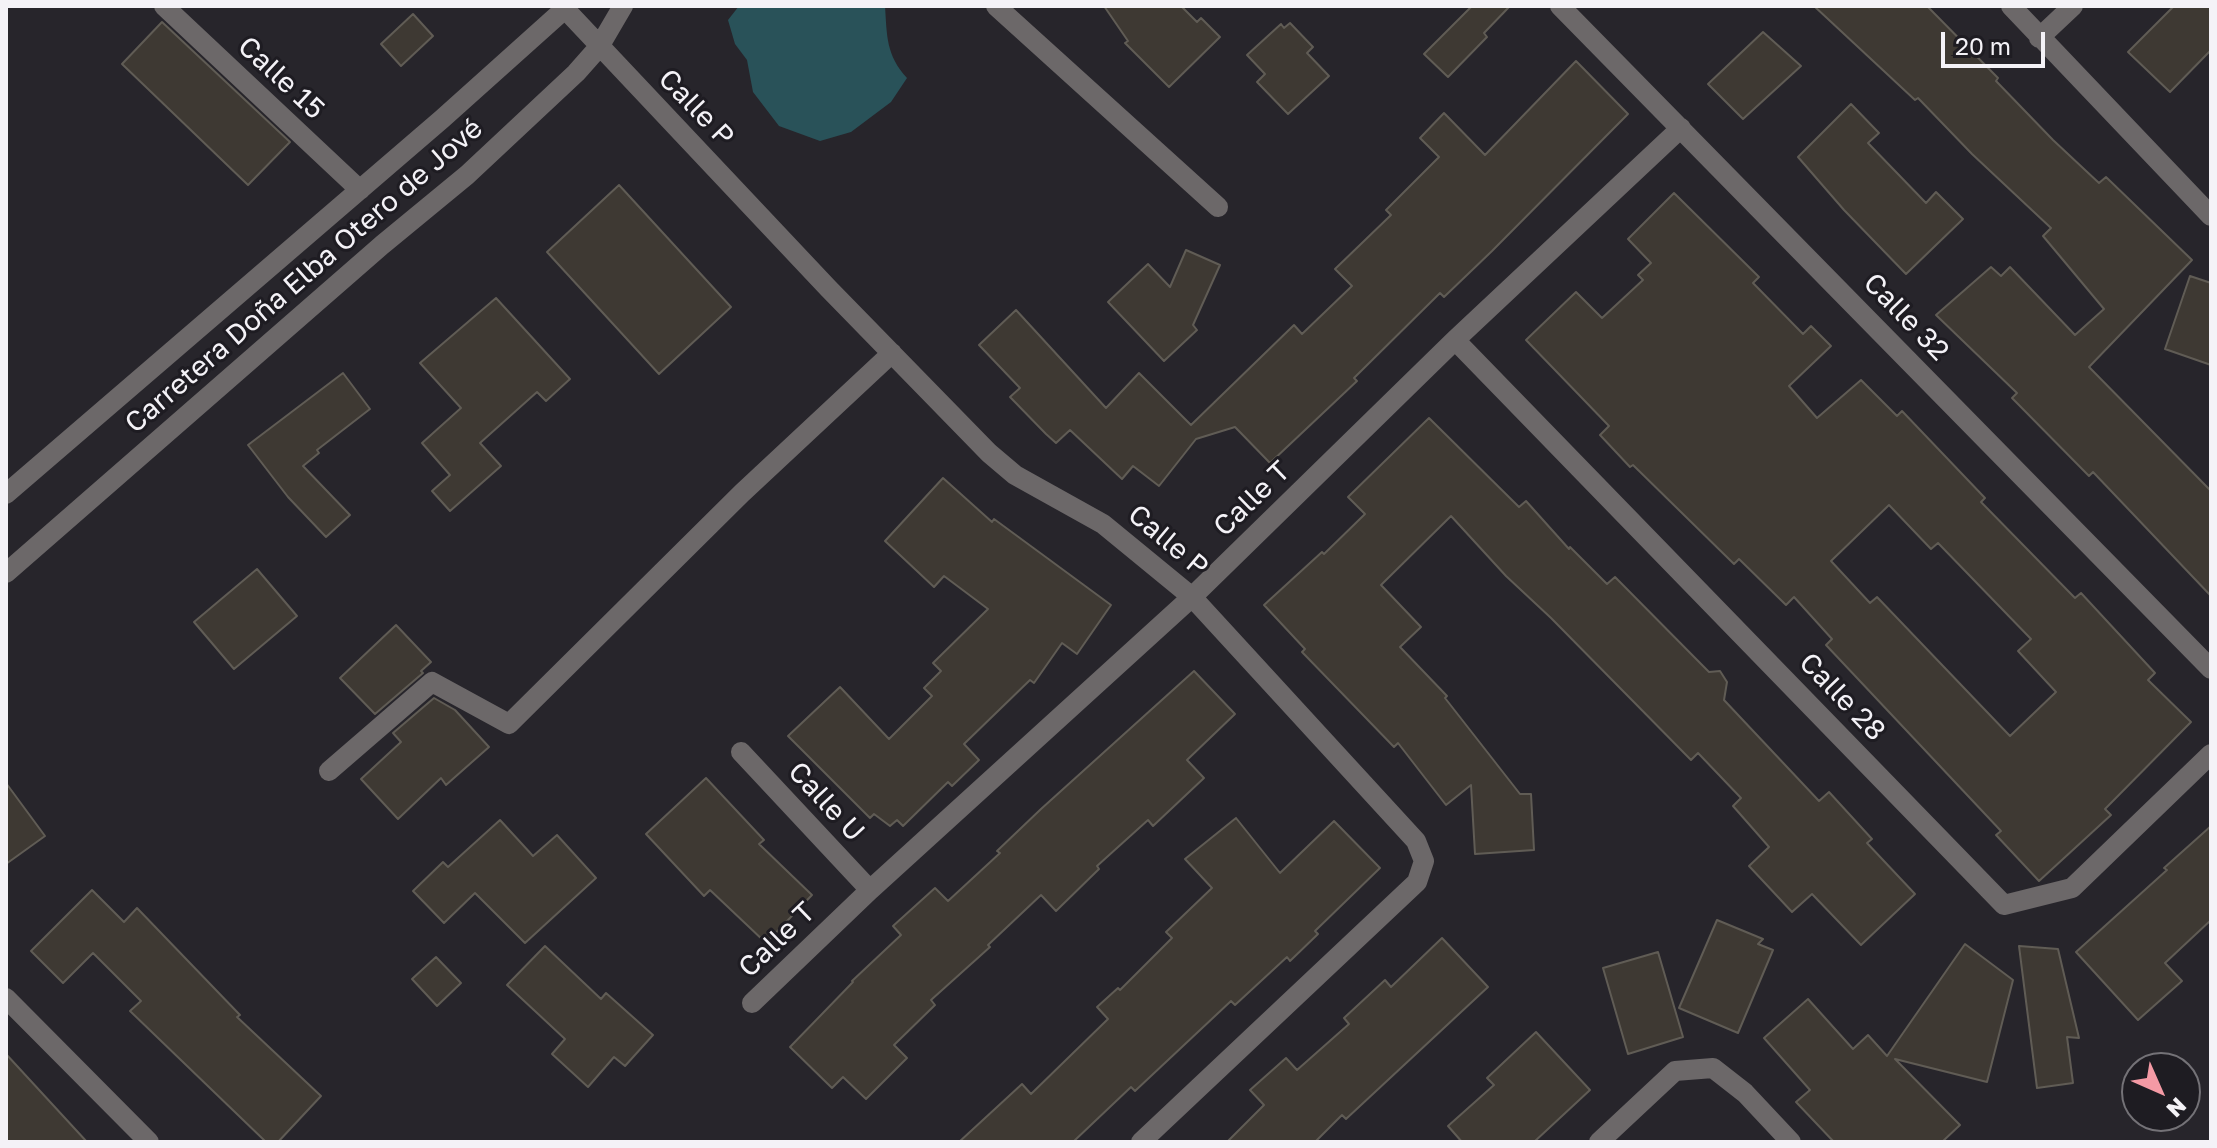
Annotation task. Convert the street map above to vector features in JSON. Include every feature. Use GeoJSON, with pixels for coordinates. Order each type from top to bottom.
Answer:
{"type":"FeatureCollection","features":[{"type":"Feature","properties":{"kind":"street","name":"Calle 15"},"geometry":{"type":"LineString","coordinates":[[164,6],[360,190]]}},
{"type":"Feature","properties":{"kind":"street","name":"Carretera Doña Elba Otero de Jové"},"geometry":{"type":"LineString","coordinates":[[6,573],[382,245],[467,175],[576,73],[599,47],[623,6]]}},
{"type":"Feature","properties":{"kind":"street"},"geometry":{"type":"LineString","coordinates":[[996,6],[1218,207]]}},
{"type":"Feature","properties":{"kind":"street","name":"Calle 32"},"geometry":{"type":"LineString","coordinates":[[1560,6],[2211,669]]}},
{"type":"Feature","properties":{"kind":"street"},"geometry":{"type":"LineString","coordinates":[[2011,6],[2211,216]]}},
{"type":"Feature","properties":{"kind":"street"},"geometry":{"type":"LineString","coordinates":[[2039,38],[2073,6]]}},
{"type":"Feature","properties":{"kind":"street","name":"Carretera Doña Elba Otero de Jové"},"geometry":{"type":"LineString","coordinates":[[8,489],[360,190],[567,8]]}},
{"type":"Feature","properties":{"kind":"street","name":"Calle P"},"geometry":{"type":"LineString","coordinates":[[567,8],[599,47],[989,453],[1007,468],[1103,524],[1192,597],[1416,841],[1424,861],[1417,882],[1141,1142]]}},
{"type":"Feature","properties":{"kind":"street","name":"Calle T"},"geometry":{"type":"LineString","coordinates":[[752,1003],[870,890],[1192,597],[1455,340],[1681,128]]}},
{"type":"Feature","properties":{"kind":"street","name":"Calle 28"},"geometry":{"type":"LineString","coordinates":[[1455,340],[2004,905],[2072,888],[2211,754]]}},
{"type":"Feature","properties":{"kind":"street"},"geometry":{"type":"LineString","coordinates":[[329,771],[432,682],[509,724],[742,493],[892,353]]}},
{"type":"Feature","properties":{"kind":"street","name":"Calle U"},"geometry":{"type":"LineString","coordinates":[[741,752],[870,890]]}},
{"type":"Feature","properties":{"kind":"street"},"geometry":{"type":"LineString","coordinates":[[6,998],[149,1142]]}},
{"type":"Feature","properties":{"kind":"street"},"geometry":{"type":"LineString","coordinates":[[1599,1142],[1675,1071],[1713,1068],[1745,1093],[1791,1142]]}},
{"type":"Feature","properties":{"kind":"water"},"geometry":{"type":"Polygon","coordinates":[[[739,6],[885,6],[891,53],[907,78],[891,102],[851,132],[820,141],[779,126],[753,92],[747,60],[735,44],[728,20],[739,6]]]}},
{"type":"Feature","properties":{"kind":"building"},"geometry":{"type":"Polygon","coordinates":[[[1104,6],[1181,6],[1197,22],[1201,18],[1220,37],[1169,87],[1125,43],[1128,41],[1104,6]]]}},
{"type":"Feature","properties":{"kind":"building"},"geometry":{"type":"Polygon","coordinates":[[[1472,6],[1510,6],[1484,33],[1487,37],[1448,77],[1424,54],[1472,6]]]}},
{"type":"Feature","properties":{"kind":"building"},"geometry":{"type":"Polygon","coordinates":[[[1814,6],[1927,6],[1998,78],[1996,81],[2053,140],[2099,183],[2106,177],[2192,260],[2089,367],[2211,491],[2211,596],[2093,472],[2089,476],[2012,398],[2017,393],[1936,315],[1991,267],[2001,276],[2010,267],[2075,335],[2104,309],[2043,236],[2051,228],[1918,98],[1915,100],[1814,6]]]}},
{"type":"Feature","properties":{"kind":"building"},"geometry":{"type":"Polygon","coordinates":[[[2174,6],[2211,6],[2211,50],[2170,92],[2128,52],[2174,6]]]}},
{"type":"Feature","properties":{"kind":"building"},"geometry":{"type":"Polygon","coordinates":[[[413,14],[433,36],[401,66],[381,44],[413,14]]]}},
{"type":"Feature","properties":{"kind":"building"},"geometry":{"type":"Polygon","coordinates":[[[162,22],[290,142],[248,185],[122,64],[162,22]]]}},
{"type":"Feature","properties":{"kind":"building"},"geometry":{"type":"Polygon","coordinates":[[[1290,23],[1313,47],[1307,53],[1329,76],[1288,114],[1257,82],[1265,74],[1247,55],[1281,24],[1284,28],[1290,23]]]}},
{"type":"Feature","properties":{"kind":"building"},"geometry":{"type":"Polygon","coordinates":[[[1763,32],[1801,66],[1743,119],[1708,84],[1763,32]]]}},
{"type":"Feature","properties":{"kind":"building"},"geometry":{"type":"Polygon","coordinates":[[[1576,61],[1628,114],[1492,251],[1444,297],[1440,293],[1354,378],[1357,381],[1270,463],[1235,427],[1196,439],[1159,486],[1133,466],[1122,479],[1070,430],[1056,443],[1046,434],[1010,397],[1020,388],[979,345],[1016,310],[1106,408],[1139,373],[1191,425],[1294,325],[1302,334],[1352,286],[1335,269],[1391,215],[1386,210],[1439,157],[1420,138],[1444,113],[1485,155],[1576,61]]]}},
{"type":"Feature","properties":{"kind":"building"},"geometry":{"type":"Polygon","coordinates":[[[1851,104],[1879,133],[1868,143],[1926,203],[1936,192],[1963,219],[1906,274],[1798,157],[1851,104]]]}},
{"type":"Feature","properties":{"kind":"building"},"geometry":{"type":"Polygon","coordinates":[[[619,185],[731,307],[659,374],[547,252],[619,185]]]}},
{"type":"Feature","properties":{"kind":"building"},"geometry":{"type":"Polygon","coordinates":[[[1674,193],[1759,277],[1753,283],[1803,334],[1811,326],[1831,346],[1789,386],[1817,418],[1861,380],[1897,416],[1902,411],[1985,498],[1981,502],[2075,598],[2081,593],[2155,673],[2148,680],[2191,722],[2105,809],[2111,815],[2039,881],[1996,835],[2001,831],[1826,645],[1832,639],[1794,597],[1786,605],[1739,559],[1734,564],[1633,465],[1630,467],[1600,435],[1609,426],[1526,340],[1576,292],[1602,318],[1643,280],[1638,275],[1651,263],[1628,239],[1674,193]],[[1889,505],[1831,561],[1870,603],[1877,597],[2010,736],[2056,692],[2018,651],[2031,639],[1938,543],[1931,549],[1889,505]]]}},
{"type":"Feature","properties":{"kind":"building"},"geometry":{"type":"Polygon","coordinates":[[[1186,250],[1220,265],[1193,325],[1197,330],[1164,361],[1108,302],[1148,264],[1170,287],[1186,250]]]}},
{"type":"Feature","properties":{"kind":"building"},"geometry":{"type":"Polygon","coordinates":[[[2190,276],[2211,283],[2211,365],[2165,349],[2190,276]]]}},
{"type":"Feature","properties":{"kind":"building"},"geometry":{"type":"Polygon","coordinates":[[[496,298],[570,379],[546,401],[537,392],[480,443],[501,466],[450,511],[432,491],[450,475],[422,443],[461,408],[420,363],[496,298]]]}},
{"type":"Feature","properties":{"kind":"building"},"geometry":{"type":"Polygon","coordinates":[[[343,373],[370,409],[317,450],[319,453],[303,466],[350,515],[326,537],[288,497],[248,445],[343,373]]]}},
{"type":"Feature","properties":{"kind":"building"},"geometry":{"type":"Polygon","coordinates":[[[1429,418],[1519,507],[1526,501],[1569,549],[1607,584],[1615,577],[1709,672],[1720,671],[1727,682],[1724,700],[1819,801],[1829,792],[1872,839],[1867,843],[1915,894],[1861,945],[1812,894],[1792,912],[1749,866],[1769,847],[1733,806],[1741,798],[1698,753],[1691,760],[1506,576],[1451,516],[1381,585],[1421,627],[1400,647],[1447,696],[1445,698],[1520,794],[1531,794],[1534,850],[1475,854],[1471,785],[1446,805],[1398,743],[1394,747],[1302,652],[1305,649],[1264,605],[1365,514],[1348,497],[1429,418]]]}},
{"type":"Feature","properties":{"kind":"building"},"geometry":{"type":"Polygon","coordinates":[[[943,478],[992,522],[994,519],[1111,605],[1077,654],[1062,643],[1034,683],[1030,680],[964,744],[979,760],[952,786],[948,782],[903,826],[897,820],[890,826],[874,814],[870,818],[788,736],[840,687],[889,739],[932,696],[924,688],[941,671],[933,663],[988,609],[944,576],[934,587],[885,541],[943,478]]]}},
{"type":"Feature","properties":{"kind":"building"},"geometry":{"type":"Polygon","coordinates":[[[257,569],[297,616],[234,669],[194,622],[257,569]]]}},
{"type":"Feature","properties":{"kind":"building"},"geometry":{"type":"Polygon","coordinates":[[[396,625],[431,662],[421,671],[423,673],[375,714],[340,678],[396,625]]]}},
{"type":"Feature","properties":{"kind":"building"},"geometry":{"type":"Polygon","coordinates":[[[1194,671],[1235,714],[1187,760],[1204,778],[1153,826],[1148,820],[1097,866],[1099,869],[1056,911],[1041,895],[988,945],[990,947],[931,1000],[935,1005],[894,1045],[907,1058],[866,1099],[843,1077],[832,1088],[790,1047],[852,981],[901,935],[893,926],[935,888],[948,901],[1000,853],[997,851],[1041,809],[1194,671]]]}},
{"type":"Feature","properties":{"kind":"building"},"geometry":{"type":"Polygon","coordinates":[[[434,698],[455,710],[489,747],[446,785],[441,778],[398,819],[361,779],[401,742],[393,733],[434,698]]]}},
{"type":"Feature","properties":{"kind":"building"},"geometry":{"type":"Polygon","coordinates":[[[706,778],[764,840],[759,844],[812,895],[766,943],[710,890],[704,896],[646,834],[706,778]]]}},
{"type":"Feature","properties":{"kind":"building"},"geometry":{"type":"Polygon","coordinates":[[[6,783],[45,836],[6,864],[6,783]]]}},
{"type":"Feature","properties":{"kind":"building"},"geometry":{"type":"Polygon","coordinates":[[[1236,818],[1280,873],[1334,821],[1380,868],[1315,931],[1318,934],[1290,961],[1287,957],[1235,1005],[1231,1001],[1135,1091],[1131,1087],[1073,1142],[959,1142],[1022,1084],[1031,1094],[1108,1019],[1097,1007],[1118,988],[1120,990],[1172,938],[1166,932],[1212,888],[1185,859],[1236,818]]]}},
{"type":"Feature","properties":{"kind":"building"},"geometry":{"type":"Polygon","coordinates":[[[500,820],[533,856],[557,835],[596,878],[525,943],[475,893],[444,923],[413,891],[443,862],[448,867],[500,820]]]}},
{"type":"Feature","properties":{"kind":"building"},"geometry":{"type":"Polygon","coordinates":[[[2211,826],[2211,920],[2165,963],[2182,981],[2138,1020],[2076,952],[2211,826]]]}},
{"type":"Feature","properties":{"kind":"building"},"geometry":{"type":"Polygon","coordinates":[[[92,890],[124,922],[137,908],[240,1015],[237,1017],[321,1096],[278,1142],[266,1142],[130,1011],[141,1001],[93,953],[63,983],[31,951],[92,890]]]}},
{"type":"Feature","properties":{"kind":"building"},"geometry":{"type":"Polygon","coordinates":[[[1717,920],[1763,939],[1758,944],[1773,950],[1738,1033],[1679,1008],[1717,920]]]}},
{"type":"Feature","properties":{"kind":"building"},"geometry":{"type":"Polygon","coordinates":[[[1442,938],[1488,987],[1346,1119],[1342,1115],[1315,1142],[1227,1142],[1264,1105],[1250,1090],[1286,1058],[1297,1070],[1349,1024],[1344,1018],[1385,980],[1391,987],[1442,938]]]}},
{"type":"Feature","properties":{"kind":"building"},"geometry":{"type":"Polygon","coordinates":[[[1965,944],[2013,980],[1987,1082],[1895,1059],[1960,1125],[1942,1142],[1834,1142],[1796,1102],[1810,1090],[1764,1038],[1808,999],[1853,1049],[1868,1035],[1887,1056],[1965,944]]]}},
{"type":"Feature","properties":{"kind":"building"},"geometry":{"type":"Polygon","coordinates":[[[545,946],[601,999],[606,993],[653,1035],[625,1066],[614,1057],[588,1087],[552,1054],[565,1039],[507,985],[545,946]]]}},
{"type":"Feature","properties":{"kind":"building"},"geometry":{"type":"Polygon","coordinates":[[[2019,946],[2058,949],[2079,1038],[2067,1037],[2073,1083],[2037,1088],[2019,946]]]}},
{"type":"Feature","properties":{"kind":"building"},"geometry":{"type":"Polygon","coordinates":[[[1658,952],[1683,1037],[1628,1054],[1603,968],[1658,952]]]}},
{"type":"Feature","properties":{"kind":"building"},"geometry":{"type":"Polygon","coordinates":[[[436,957],[461,983],[437,1006],[412,979],[436,957]]]}},
{"type":"Feature","properties":{"kind":"building"},"geometry":{"type":"Polygon","coordinates":[[[1536,1032],[1590,1090],[1534,1142],[1462,1142],[1448,1126],[1494,1085],[1487,1078],[1536,1032]]]}},
{"type":"Feature","properties":{"kind":"building"},"geometry":{"type":"Polygon","coordinates":[[[6,1054],[87,1142],[6,1142],[6,1054]]]}}]}
